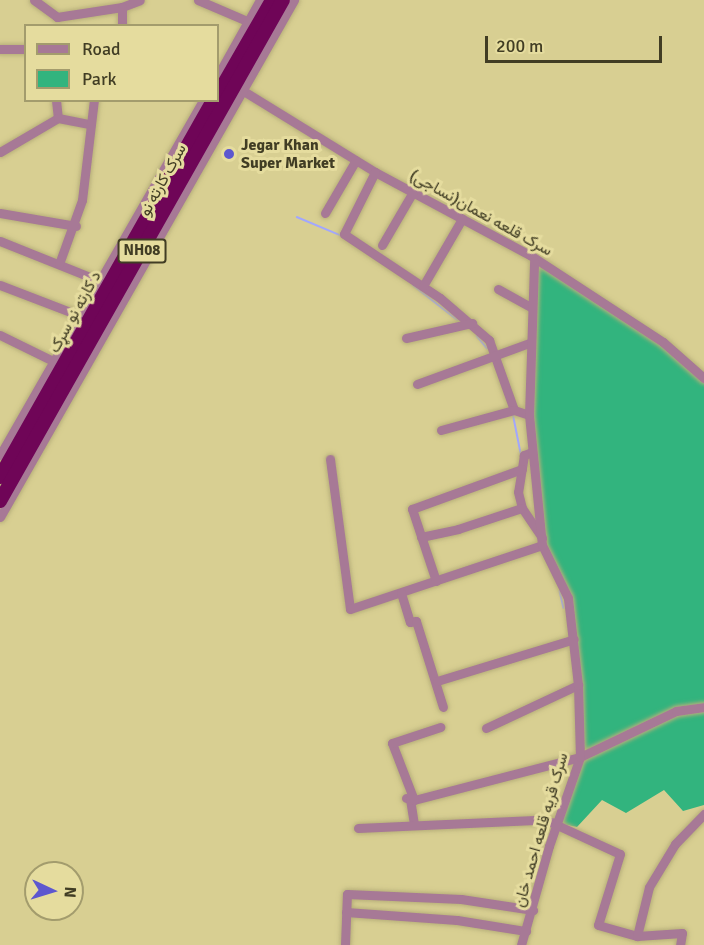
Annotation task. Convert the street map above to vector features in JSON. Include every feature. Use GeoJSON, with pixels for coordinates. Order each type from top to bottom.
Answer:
{"type":"FeatureCollection","features":[{"type":"Feature","properties":{"kind":"highway"},"geometry":{"type":"LineString","coordinates":[[219,89],[225,62],[272,0]]}},
{"type":"Feature","properties":{"kind":"highway","name":"سرک کارته نو"},"geometry":{"type":"LineString","coordinates":[[219,101],[238,88],[283,0]]}},
{"type":"Feature","properties":{"kind":"highway","name":"سرک کارته نو"},"geometry":{"type":"LineString","coordinates":[[0,501],[210,107]]}},
{"type":"Feature","properties":{"kind":"highway","name":"د کارته نو سړک"},"geometry":{"type":"LineString","coordinates":[[0,477],[169,169],[210,107]]}},
{"type":"Feature","properties":{"kind":"street"},"geometry":{"type":"LineString","coordinates":[[34,0],[57,17],[107,5],[122,8],[140,0]]}},
{"type":"Feature","properties":{"kind":"street"},"geometry":{"type":"LineString","coordinates":[[198,0],[248,21]]}},
{"type":"Feature","properties":{"kind":"street"},"geometry":{"type":"LineString","coordinates":[[225,62],[260,0]]}},
{"type":"Feature","properties":{"kind":"street"},"geometry":{"type":"LineString","coordinates":[[0,518],[238,88],[294,0]]}},
{"type":"Feature","properties":{"kind":"street"},"geometry":{"type":"LineString","coordinates":[[122,8],[122,24]]}},
{"type":"Feature","properties":{"kind":"street"},"geometry":{"type":"LineString","coordinates":[[0,49],[24,49]]}},
{"type":"Feature","properties":{"kind":"street","name":"سرک قلعه نعمان(نساجی)"},"geometry":{"type":"LineString","coordinates":[[238,88],[375,172],[534,261],[663,342],[704,378]]}},
{"type":"Feature","properties":{"kind":"street"},"geometry":{"type":"LineString","coordinates":[[56,102],[58,118]]}},
{"type":"Feature","properties":{"kind":"street"},"geometry":{"type":"LineString","coordinates":[[59,264],[76,226],[92,140],[89,124],[94,102]]}},
{"type":"Feature","properties":{"kind":"street"},"geometry":{"type":"LineString","coordinates":[[0,152],[58,118],[89,124]]}},
{"type":"Feature","properties":{"kind":"street"},"geometry":{"type":"LineString","coordinates":[[325,213],[356,160]]}},
{"type":"Feature","properties":{"kind":"street"},"geometry":{"type":"LineString","coordinates":[[0,456],[78,315],[169,169]]}},
{"type":"Feature","properties":{"kind":"street"},"geometry":{"type":"LineString","coordinates":[[375,172],[344,234],[423,286],[472,323],[497,355],[514,410]]}},
{"type":"Feature","properties":{"kind":"street"},"geometry":{"type":"LineString","coordinates":[[382,244],[413,192]]}},
{"type":"Feature","properties":{"kind":"street"},"geometry":{"type":"LineString","coordinates":[[0,213],[76,226]]}},
{"type":"Feature","properties":{"kind":"street"},"geometry":{"type":"LineString","coordinates":[[423,286],[462,219]]}},
{"type":"Feature","properties":{"kind":"street"},"geometry":{"type":"LineString","coordinates":[[0,241],[100,281]]}},
{"type":"Feature","properties":{"kind":"street","name":"سرک قریه قلعه احمد خان"},"geometry":{"type":"LineString","coordinates":[[521,945],[557,824],[580,757],[578,685],[568,598],[542,542],[532,452],[529,415],[529,343],[534,261]]}},
{"type":"Feature","properties":{"kind":"street"},"geometry":{"type":"LineString","coordinates":[[0,285],[78,315]]}},
{"type":"Feature","properties":{"kind":"street"},"geometry":{"type":"LineString","coordinates":[[498,289],[532,308]]}},
{"type":"Feature","properties":{"kind":"street"},"geometry":{"type":"LineString","coordinates":[[406,338],[472,323]]}},
{"type":"Feature","properties":{"kind":"street"},"geometry":{"type":"LineString","coordinates":[[0,335],[53,361]]}},
{"type":"Feature","properties":{"kind":"street"},"geometry":{"type":"LineString","coordinates":[[417,384],[529,343]]}},
{"type":"Feature","properties":{"kind":"street"},"geometry":{"type":"LineString","coordinates":[[441,430],[514,410],[529,415]]}},
{"type":"Feature","properties":{"kind":"street"},"geometry":{"type":"LineString","coordinates":[[330,459],[350,609],[436,581],[542,542],[522,508],[518,492],[524,455],[532,452]]}},
{"type":"Feature","properties":{"kind":"street"},"geometry":{"type":"LineString","coordinates":[[436,581],[412,509],[522,469]]}},
{"type":"Feature","properties":{"kind":"street"},"geometry":{"type":"LineString","coordinates":[[421,537],[458,530],[522,508]]}},
{"type":"Feature","properties":{"kind":"street"},"geometry":{"type":"LineString","coordinates":[[401,593],[410,622],[416,621],[437,681],[442,707]]}},
{"type":"Feature","properties":{"kind":"street"},"geometry":{"type":"LineString","coordinates":[[437,681],[574,639]]}},
{"type":"Feature","properties":{"kind":"street"},"geometry":{"type":"LineString","coordinates":[[486,728],[578,685]]}},
{"type":"Feature","properties":{"kind":"street"},"geometry":{"type":"LineString","coordinates":[[410,799],[580,757],[676,711],[704,707]]}},
{"type":"Feature","properties":{"kind":"street"},"geometry":{"type":"LineString","coordinates":[[414,824],[410,799],[392,743],[440,727]]}},
{"type":"Feature","properties":{"kind":"street"},"geometry":{"type":"LineString","coordinates":[[637,936],[649,887],[675,844],[704,814]]}},
{"type":"Feature","properties":{"kind":"street"},"geometry":{"type":"LineString","coordinates":[[358,828],[535,820],[557,824],[620,854],[598,925],[637,936],[682,933],[680,945]]}},
{"type":"Feature","properties":{"kind":"street"},"geometry":{"type":"LineString","coordinates":[[345,945],[347,894],[461,899],[533,910]]}},
{"type":"Feature","properties":{"kind":"street"},"geometry":{"type":"LineString","coordinates":[[346,912],[457,920],[526,931]]}},
{"type":"Feature","properties":{"kind":"green space"},"geometry":{"type":"Polygon","coordinates":[[[534,261],[601,300],[704,378],[704,805],[683,811],[664,790],[626,813],[602,800],[577,827],[557,823],[580,757],[568,598],[542,545],[529,415],[534,261]]]}},
{"type":"Feature","properties":{"kind":"waterway"},"geometry":{"type":"LineString","coordinates":[[297,217],[340,235]]}},
{"type":"Feature","properties":{"kind":"waterway"},"geometry":{"type":"LineString","coordinates":[[413,285],[459,321]]}},
{"type":"Feature","properties":{"kind":"waterway"},"geometry":{"type":"LineString","coordinates":[[477,336],[487,348]]}},
{"type":"Feature","properties":{"kind":"waterway"},"geometry":{"type":"LineString","coordinates":[[513,413],[521,453]]}},
{"type":"Feature","properties":{"kind":"waterway"},"geometry":{"type":"LineString","coordinates":[[560,591],[564,608]]}},
{"type":"Feature","properties":{"kind":"place","name":"Jegar Khan Super Market"},"geometry":{"type":"Point","coordinates":[229,154]}}]}
